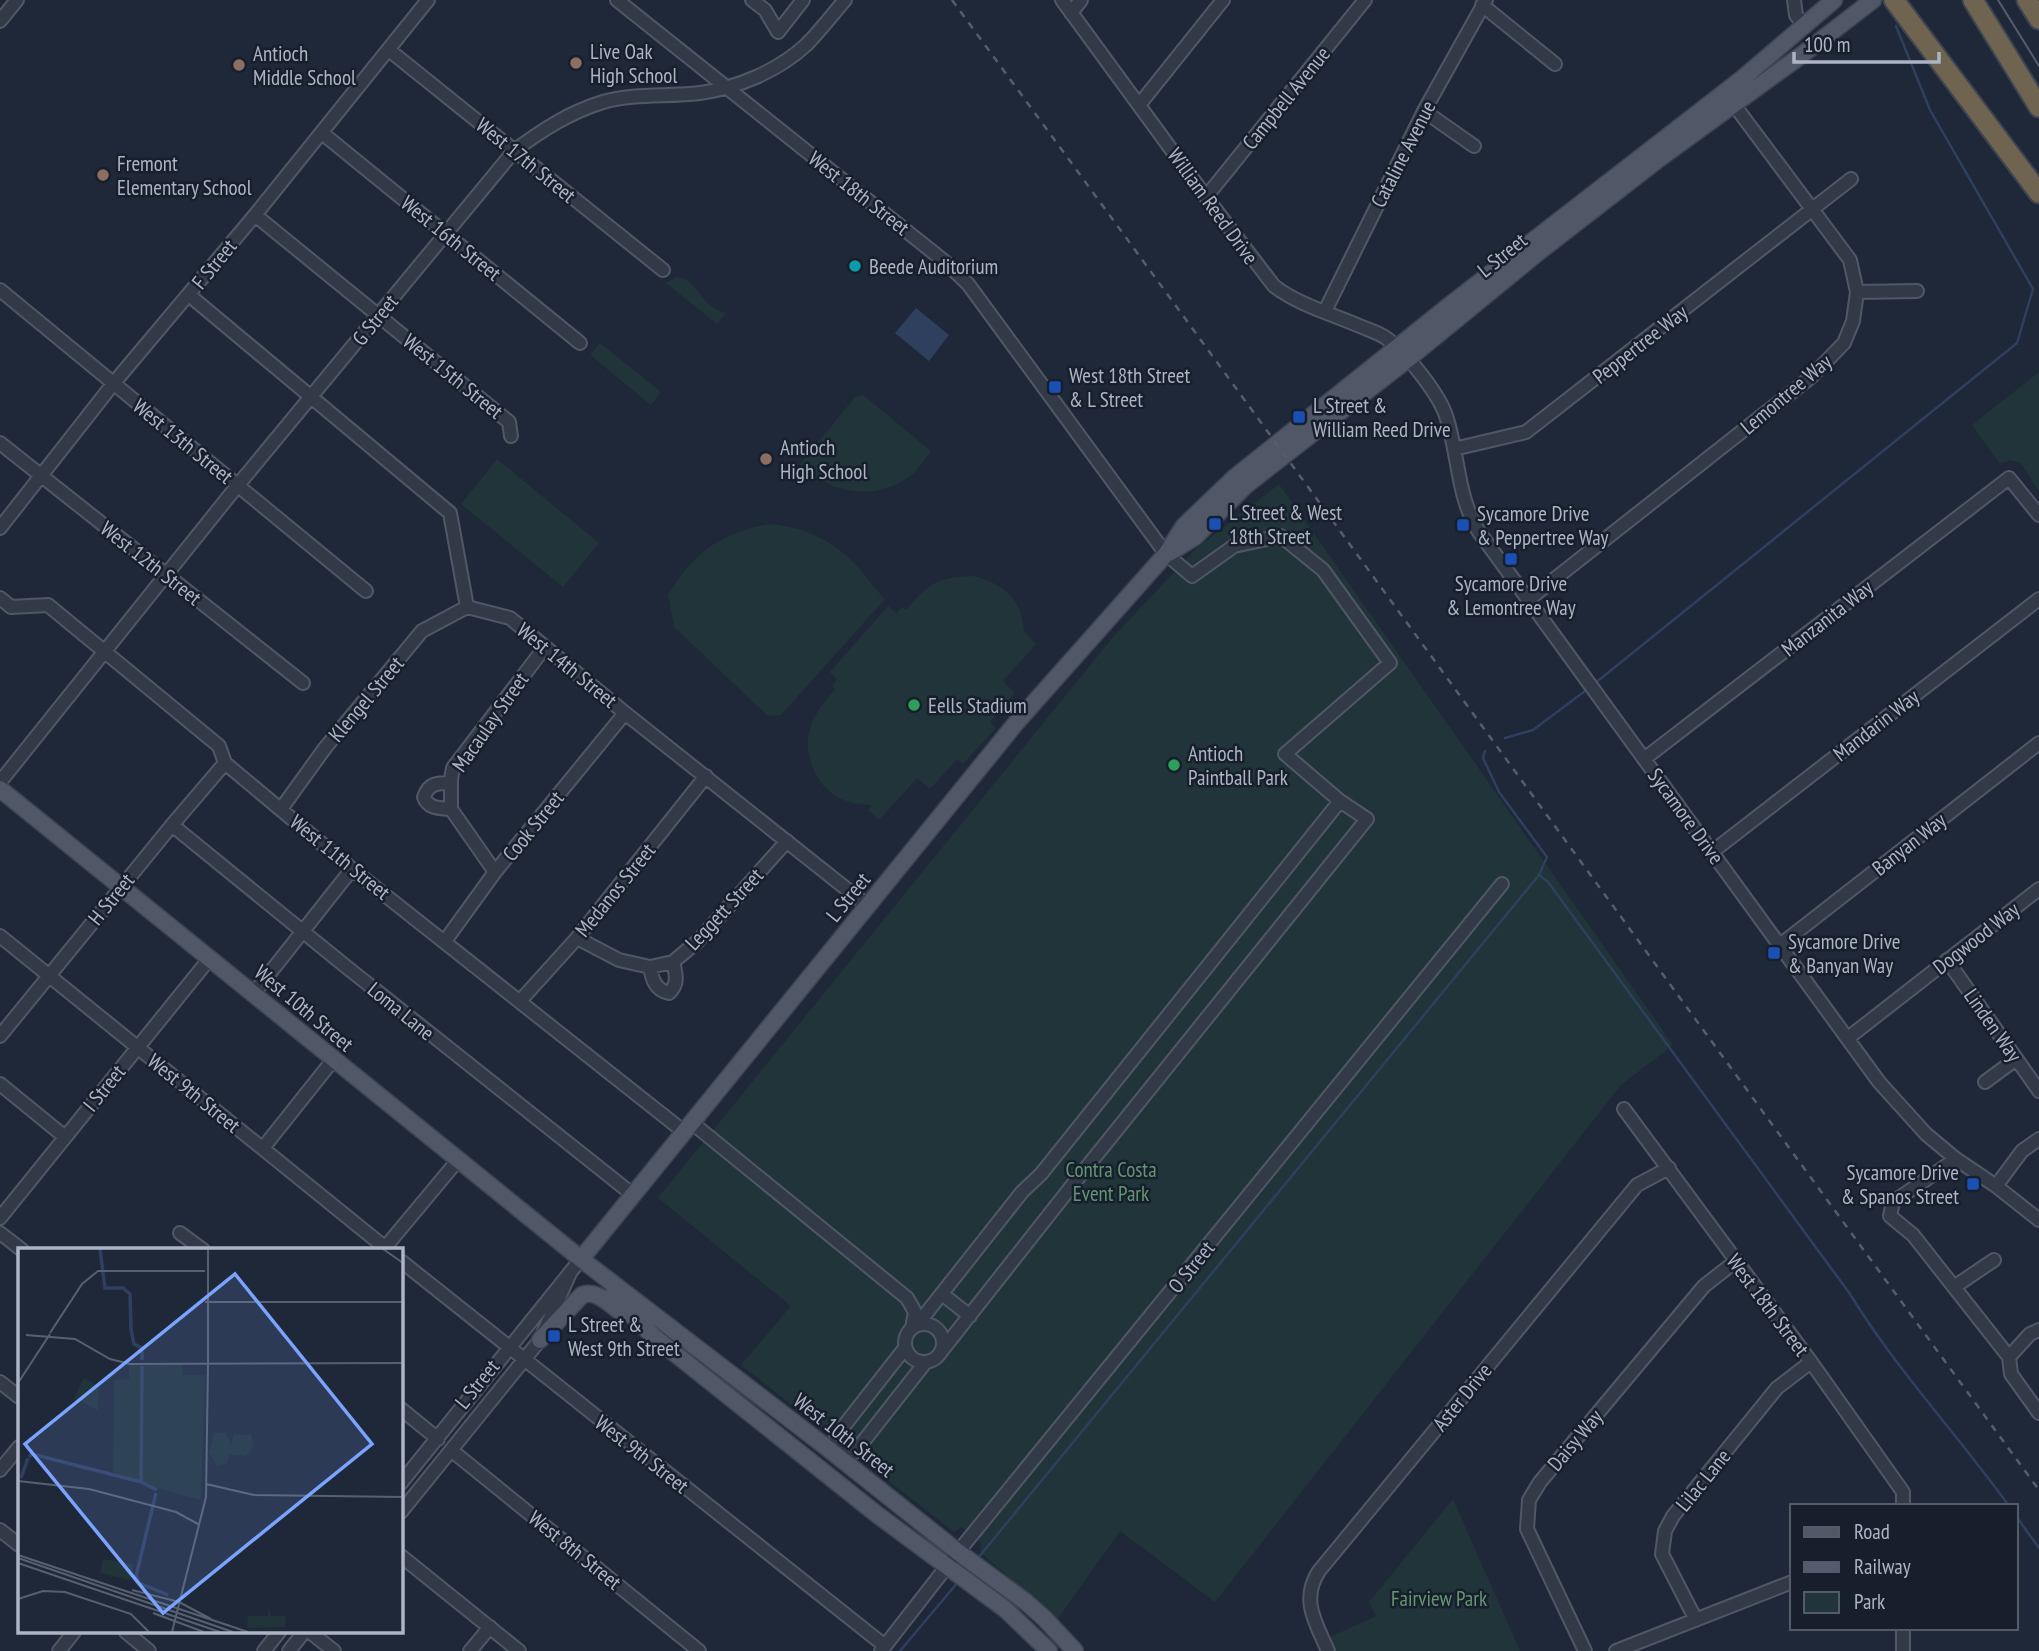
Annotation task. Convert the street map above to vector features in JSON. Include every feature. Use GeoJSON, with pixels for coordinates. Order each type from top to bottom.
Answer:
{"type":"FeatureCollection","features":[{"type":"Feature","properties":{"kind":"highway"},"geometry":{"type":"LineString","coordinates":[[1894,0],[2039,193]]}},
{"type":"Feature","properties":{"kind":"highway"},"geometry":{"type":"LineString","coordinates":[[1973,0],[2039,107]]}},
{"type":"Feature","properties":{"kind":"highway"},"geometry":{"type":"LineString","coordinates":[[2027,0],[2039,19]]}},
{"type":"Feature","properties":{"kind":"main road","name":"L Street"},"geometry":{"type":"LineString","coordinates":[[581,1259],[1016,723],[1166,554],[1195,537],[1245,486],[1403,353],[1660,158],[1729,99],[1834,0]]}},
{"type":"Feature","properties":{"kind":"main road","name":"L Street"},"geometry":{"type":"LineString","coordinates":[[1729,99],[1772,77],[1873,0]]}},
{"type":"Feature","properties":{"kind":"main road"},"geometry":{"type":"LineString","coordinates":[[1772,77],[1779,62],[1797,46],[1804,26]]}},
{"type":"Feature","properties":{"kind":"main road","name":"West 10th Street"},"geometry":{"type":"LineString","coordinates":[[0,789],[581,1259],[837,1453],[958,1552],[1026,1602],[1075,1651]]}},
{"type":"Feature","properties":{"kind":"main road","name":"West 10th Street"},"geometry":{"type":"LineString","coordinates":[[581,1259],[591,1274],[653,1336],[823,1471],[1005,1609],[1049,1651]]}},
{"type":"Feature","properties":{"kind":"main road"},"geometry":{"type":"LineString","coordinates":[[540,1339],[582,1295],[589,1293],[600,1296],[653,1336]]}},
{"type":"Feature","properties":{"kind":"street"},"geometry":{"type":"LineString","coordinates":[[0,21],[17,0]]}},
{"type":"Feature","properties":{"kind":"street","name":"F Street"},"geometry":{"type":"LineString","coordinates":[[0,528],[113,384],[255,215],[428,0]]}},
{"type":"Feature","properties":{"kind":"street","name":"West 18th Street"},"geometry":{"type":"LineString","coordinates":[[617,0],[944,261],[968,284],[1166,554],[1192,576],[1234,545],[1281,536],[1323,570],[1390,663],[1285,754],[1340,801]]}},
{"type":"Feature","properties":{"kind":"street"},"geometry":{"type":"LineString","coordinates":[[752,0],[765,10],[778,32],[803,0]]}},
{"type":"Feature","properties":{"kind":"street","name":"G Street"},"geometry":{"type":"LineString","coordinates":[[0,782],[238,485],[514,151],[562,119],[606,101],[701,93],[725,88],[773,69],[793,56],[815,35],[845,0]]}},
{"type":"Feature","properties":{"kind":"street","name":"William Reed Drive"},"geometry":{"type":"LineString","coordinates":[[1062,0],[1274,286],[1302,303],[1385,337],[1403,353]]}},
{"type":"Feature","properties":{"kind":"street"},"geometry":{"type":"LineString","coordinates":[[1071,13],[1082,0]]}},
{"type":"Feature","properties":{"kind":"street"},"geometry":{"type":"LineString","coordinates":[[1139,105],[1223,0]]}},
{"type":"Feature","properties":{"kind":"street","name":"Campbell Avenue"},"geometry":{"type":"LineString","coordinates":[[1206,197],[1365,0]]}},
{"type":"Feature","properties":{"kind":"street"},"geometry":{"type":"LineString","coordinates":[[1794,0],[1797,15],[1804,26]]}},
{"type":"Feature","properties":{"kind":"street"},"geometry":{"type":"LineString","coordinates":[[1484,2],[1555,64]]}},
{"type":"Feature","properties":{"kind":"street","name":"Cataline Avenue"},"geometry":{"type":"LineString","coordinates":[[1325,311],[1424,111],[1484,2]]}},
{"type":"Feature","properties":{"kind":"street","name":"West 17th Street"},"geometry":{"type":"LineString","coordinates":[[389,50],[663,270]]}},
{"type":"Feature","properties":{"kind":"street","name":"Lemontree Way"},"geometry":{"type":"LineString","coordinates":[[1528,600],[1811,377],[1844,343],[1853,320],[1857,292],[1850,260],[1729,99]]}},
{"type":"Feature","properties":{"kind":"street"},"geometry":{"type":"LineString","coordinates":[[1424,111],[1474,146]]}},
{"type":"Feature","properties":{"kind":"street","name":"West 16th Street"},"geometry":{"type":"LineString","coordinates":[[322,132],[580,343]]}},
{"type":"Feature","properties":{"kind":"street","name":"Peppertree Way"},"geometry":{"type":"LineString","coordinates":[[1454,449],[1526,432],[1851,179]]}},
{"type":"Feature","properties":{"kind":"street","name":"West 15th Street"},"geometry":{"type":"LineString","coordinates":[[255,215],[509,422],[511,436]]}},
{"type":"Feature","properties":{"kind":"street","name":"West 13th Street"},"geometry":{"type":"LineString","coordinates":[[0,290],[366,591]]}},
{"type":"Feature","properties":{"kind":"street"},"geometry":{"type":"LineString","coordinates":[[1857,292],[1917,291]]}},
{"type":"Feature","properties":{"kind":"street"},"geometry":{"type":"LineString","coordinates":[[189,295],[450,513],[467,607]]}},
{"type":"Feature","properties":{"kind":"street","name":"Sycamore Drive"},"geometry":{"type":"LineString","coordinates":[[1403,353],[1444,410],[1461,490],[1472,521],[1889,1095],[1926,1135],[2039,1220]]}},
{"type":"Feature","properties":{"kind":"street","name":"West 12th Street"},"geometry":{"type":"LineString","coordinates":[[0,443],[303,684]]}},
{"type":"Feature","properties":{"kind":"street","name":"Manzanita Way"},"geometry":{"type":"LineString","coordinates":[[1644,759],[2009,478],[2039,515]]}},
{"type":"Feature","properties":{"kind":"street","name":"West 11th Street"},"geometry":{"type":"LineString","coordinates":[[0,598],[11,607],[48,606],[219,746],[225,763],[352,869],[907,1298],[915,1312],[915,1326]]}},
{"type":"Feature","properties":{"kind":"street","name":"Mandarin Way"},"geometry":{"type":"LineString","coordinates":[[1712,852],[2039,599]]}},
{"type":"Feature","properties":{"kind":"street","name":"West 14th Street"},"geometry":{"type":"LineString","coordinates":[[467,607],[510,618],[868,906]]}},
{"type":"Feature","properties":{"kind":"street","name":"Klengel Street"},"geometry":{"type":"LineString","coordinates":[[281,809],[326,747],[422,631],[467,607]]}},
{"type":"Feature","properties":{"kind":"street","name":"Macaulay Street"},"geometry":{"type":"LineString","coordinates":[[451,809],[453,768],[545,647]]}},
{"type":"Feature","properties":{"kind":"street","name":"Cook Street"},"geometry":{"type":"LineString","coordinates":[[445,941],[495,872],[625,713]]}},
{"type":"Feature","properties":{"kind":"street","name":"Banyan Way"},"geometry":{"type":"LineString","coordinates":[[1780,945],[2039,744]]}},
{"type":"Feature","properties":{"kind":"street","name":"H Street"},"geometry":{"type":"LineString","coordinates":[[0,1036],[225,763]]}},
{"type":"Feature","properties":{"kind":"street","name":"Medanos Street"},"geometry":{"type":"LineString","coordinates":[[520,1001],[577,938],[706,776]]}},
{"type":"Feature","properties":{"kind":"street"},"geometry":{"type":"LineString","coordinates":[[451,783],[435,783],[427,788],[424,797],[426,803],[451,809],[495,872]]}},
{"type":"Feature","properties":{"kind":"street"},"geometry":{"type":"LineString","coordinates":[[837,1453],[855,1452],[925,1363],[936,1358],[1367,820],[1340,801],[905,1339],[909,1356],[925,1363]]}},
{"type":"Feature","properties":{"kind":"street","name":"Loma Lane"},"geometry":{"type":"LineString","coordinates":[[172,825],[632,1194]]}},
{"type":"Feature","properties":{"kind":"street","name":"Leggett Street"},"geometry":{"type":"LineString","coordinates":[[577,938],[619,960],[650,967],[673,962],[698,941],[787,841]]}},
{"type":"Feature","properties":{"kind":"street"},"geometry":{"type":"LineString","coordinates":[[254,993],[352,869]]}},
{"type":"Feature","properties":{"kind":"street","name":"O Street"},"geometry":{"type":"LineString","coordinates":[[883,1649],[958,1552],[1502,884]]}},
{"type":"Feature","properties":{"kind":"street","name":"Dogwood Way"},"geometry":{"type":"LineString","coordinates":[[1848,1038],[2039,889]]}},
{"type":"Feature","properties":{"kind":"street","name":"West 9th Street"},"geometry":{"type":"LineString","coordinates":[[0,936],[384,1248]]}},
{"type":"Feature","properties":{"kind":"street","name":"I Street"},"geometry":{"type":"LineString","coordinates":[[0,1218],[210,958]]}},
{"type":"Feature","properties":{"kind":"street","name":"Linden Way"},"geometry":{"type":"LineString","coordinates":[[1947,960],[2039,1091]]}},
{"type":"Feature","properties":{"kind":"street"},"geometry":{"type":"LineString","coordinates":[[650,967],[656,986],[669,993],[674,988],[677,977],[673,962]]}},
{"type":"Feature","properties":{"kind":"street"},"geometry":{"type":"LineString","coordinates":[[1985,1082],[2016,1059]]}},
{"type":"Feature","properties":{"kind":"street"},"geometry":{"type":"LineString","coordinates":[[263,1148],[333,1060]]}},
{"type":"Feature","properties":{"kind":"street"},"geometry":{"type":"LineString","coordinates":[[0,1084],[65,1137]]}},
{"type":"Feature","properties":{"kind":"street","name":"West 18th Street"},"geometry":{"type":"LineString","coordinates":[[1624,1109],[1811,1362],[1903,1492],[1903,1504]]}},
{"type":"Feature","properties":{"kind":"street"},"geometry":{"type":"LineString","coordinates":[[1996,1186],[2022,1151],[2039,1139]]}},
{"type":"Feature","properties":{"kind":"street"},"geometry":{"type":"LineString","coordinates":[[1956,1159],[1893,1202],[1890,1216],[1913,1235],[2009,1357],[2011,1374],[2039,1413]]}},
{"type":"Feature","properties":{"kind":"street"},"geometry":{"type":"LineString","coordinates":[[386,1248],[458,1160]]}},
{"type":"Feature","properties":{"kind":"street","name":"Aster Drive"},"geometry":{"type":"LineString","coordinates":[[1328,1651],[1309,1597],[1311,1583],[1319,1571],[1637,1185],[1669,1168]]}},
{"type":"Feature","properties":{"kind":"street"},"geometry":{"type":"LineString","coordinates":[[0,1233],[19,1248]]}},
{"type":"Feature","properties":{"kind":"street"},"geometry":{"type":"LineString","coordinates":[[180,1233],[199,1248]]}},
{"type":"Feature","properties":{"kind":"street","name":"L Street"},"geometry":{"type":"LineString","coordinates":[[402,1482],[581,1259]]}},
{"type":"Feature","properties":{"kind":"street"},"geometry":{"type":"LineString","coordinates":[[1954,1287],[1994,1260]]}},
{"type":"Feature","properties":{"kind":"street","name":"Daisy Way"},"geometry":{"type":"LineString","coordinates":[[1585,1651],[1527,1529],[1529,1500],[1539,1482],[1704,1286],[1735,1261]]}},
{"type":"Feature","properties":{"kind":"street","name":"West 9th Street"},"geometry":{"type":"LineString","coordinates":[[402,1262],[883,1649]]}},
{"type":"Feature","properties":{"kind":"street","name":"L Street"},"geometry":{"type":"LineString","coordinates":[[402,1511],[540,1339],[570,1273]]}},
{"type":"Feature","properties":{"kind":"street"},"geometry":{"type":"LineString","coordinates":[[942,1294],[970,1316]]}},
{"type":"Feature","properties":{"kind":"street"},"geometry":{"type":"LineString","coordinates":[[915,1326],[931,1325],[936,1329],[943,1340],[940,1353]]}},
{"type":"Feature","properties":{"kind":"street"},"geometry":{"type":"LineString","coordinates":[[2009,1357],[2030,1334],[2039,1330]]}},
{"type":"Feature","properties":{"kind":"street"},"geometry":{"type":"LineString","coordinates":[[823,1471],[837,1453],[836,1436],[905,1348]]}},
{"type":"Feature","properties":{"kind":"street","name":"Lilac Lane"},"geometry":{"type":"LineString","coordinates":[[1696,1620],[1662,1555],[1665,1531],[1673,1516],[1777,1388],[1811,1362]]}},
{"type":"Feature","properties":{"kind":"street"},"geometry":{"type":"LineString","coordinates":[[0,1382],[18,1396]]}},
{"type":"Feature","properties":{"kind":"street"},"geometry":{"type":"LineString","coordinates":[[402,1410],[438,1439]]}},
{"type":"Feature","properties":{"kind":"street"},"geometry":{"type":"LineString","coordinates":[[0,1471],[18,1448]]}},
{"type":"Feature","properties":{"kind":"street","name":"West 8th Street"},"geometry":{"type":"LineString","coordinates":[[451,1450],[699,1651]]}},
{"type":"Feature","properties":{"kind":"street"},"geometry":{"type":"LineString","coordinates":[[0,1530],[18,1544]]}},
{"type":"Feature","properties":{"kind":"street"},"geometry":{"type":"LineString","coordinates":[[402,1557],[519,1651]]}},
{"type":"Feature","properties":{"kind":"street"},"geometry":{"type":"LineString","coordinates":[[1616,1651],[1790,1582]]}},
{"type":"Feature","properties":{"kind":"street"},"geometry":{"type":"LineString","coordinates":[[470,1651],[490,1627]]}},
{"type":"Feature","properties":{"kind":"street"},"geometry":{"type":"LineString","coordinates":[[1903,1630],[1903,1651]]}},
{"type":"Feature","properties":{"kind":"street"},"geometry":{"type":"LineString","coordinates":[[59,1651],[72,1634]]}},
{"type":"Feature","properties":{"kind":"street"},"geometry":{"type":"LineString","coordinates":[[128,1634],[149,1651]]}},
{"type":"Feature","properties":{"kind":"street"},"geometry":{"type":"LineString","coordinates":[[264,1651],[277,1634]]}},
{"type":"Feature","properties":{"kind":"street"},"geometry":{"type":"LineString","coordinates":[[289,1651],[302,1634]]}},
{"type":"Feature","properties":{"kind":"street"},"geometry":{"type":"LineString","coordinates":[[313,1634],[334,1651]]}},
{"type":"Feature","properties":{"kind":"green space"},"geometry":{"type":"Polygon","coordinates":[[[676,277],[690,282],[710,305],[726,313],[717,324],[666,283],[676,277]]]}},
{"type":"Feature","properties":{"kind":"green space"},"geometry":{"type":"Polygon","coordinates":[[[600,343],[661,392],[651,405],[590,355],[600,343]]]}},
{"type":"Feature","properties":{"kind":"green space"},"geometry":{"type":"Polygon","coordinates":[[[2039,372],[2039,492],[2021,463],[2010,460],[2000,464],[1972,425],[2039,372]]]}},
{"type":"Feature","properties":{"kind":"green space"},"geometry":{"type":"Polygon","coordinates":[[[863,395],[931,451],[916,471],[896,485],[867,492],[839,488],[798,467],[855,397],[863,395]]]}},
{"type":"Feature","properties":{"kind":"green space"},"geometry":{"type":"Polygon","coordinates":[[[497,459],[599,543],[563,587],[461,504],[497,459]]]}},
{"type":"Feature","properties":{"kind":"green space","name":"Contra Costa Event Park"},"geometry":{"type":"Polygon","coordinates":[[[1279,484],[1673,1045],[1621,1085],[1215,1602],[1120,1531],[1057,1620],[980,1552],[981,1543],[962,1527],[954,1532],[741,1365],[791,1306],[658,1198],[1113,637],[1197,548],[1279,484]]]}},
{"type":"Feature","properties":{"kind":"green space"},"geometry":{"type":"Polygon","coordinates":[[[768,524],[805,531],[837,548],[856,565],[885,599],[781,715],[768,716],[674,627],[668,595],[687,568],[709,548],[736,533],[768,524]]]}},
{"type":"Feature","properties":{"kind":"green space","name":"Eells Stadium"},"geometry":{"type":"Polygon","coordinates":[[[974,576],[994,583],[1009,595],[1020,610],[1024,632],[1036,644],[1003,681],[1015,693],[990,722],[996,728],[963,764],[957,759],[930,789],[917,778],[879,820],[868,810],[872,805],[851,802],[833,794],[824,786],[812,765],[808,740],[810,728],[817,713],[835,689],[832,686],[837,679],[830,672],[888,606],[896,613],[902,607],[906,610],[921,593],[935,583],[974,576]]]}},
{"type":"Feature","properties":{"kind":"green space","name":"Fairview Park"},"geometry":{"type":"Polygon","coordinates":[[[1453,1499],[1520,1651],[1336,1651],[1330,1637],[1376,1616],[1369,1602],[1453,1499]]]}},
{"type":"Feature","properties":{"kind":"water"},"geometry":{"type":"Polygon","coordinates":[[[916,308],[949,335],[929,361],[895,333],[916,308]]]}},
{"type":"Feature","properties":{"kind":"waterway"},"geometry":{"type":"LineString","coordinates":[[1594,684],[2017,343],[2033,289],[1930,110],[1896,26]]}},
{"type":"Feature","properties":{"kind":"waterway"},"geometry":{"type":"LineString","coordinates":[[1505,738],[1533,730],[1589,688]]}},
{"type":"Feature","properties":{"kind":"waterway"},"geometry":{"type":"LineString","coordinates":[[978,1558],[1539,875],[1547,857],[1499,792],[1483,758],[1485,751]]}},
{"type":"Feature","properties":{"kind":"waterway"},"geometry":{"type":"LineString","coordinates":[[1539,875],[1548,882],[1850,1294],[1887,1349],[2008,1504]]}},
{"type":"Feature","properties":{"kind":"waterway"},"geometry":{"type":"LineString","coordinates":[[2018,1519],[2039,1548]]}},
{"type":"Feature","properties":{"kind":"waterway"},"geometry":{"type":"LineString","coordinates":[[900,1651],[958,1582]]}},
{"type":"Feature","properties":{"kind":"tram line"},"geometry":{"type":"LineString","coordinates":[[1998,0],[2039,66]]}},
{"type":"Feature","properties":{"kind":"railway"},"geometry":{"type":"LineString","coordinates":[[952,0],[2039,1490]]}},
{"type":"Feature","properties":{"kind":"place","name":"Live Oak High School"},"geometry":{"type":"Point","coordinates":[576,63]}},
{"type":"Feature","properties":{"kind":"place","name":"Antioch Middle School"},"geometry":{"type":"Point","coordinates":[239,65]}},
{"type":"Feature","properties":{"kind":"place","name":"Fremont Elementary School"},"geometry":{"type":"Point","coordinates":[103,175]}},
{"type":"Feature","properties":{"kind":"place","name":"Beede Auditorium"},"geometry":{"type":"Point","coordinates":[855,266]}},
{"type":"Feature","properties":{"kind":"place","name":"West 18th Street & L Street"},"geometry":{"type":"Point","coordinates":[1055,387]}},
{"type":"Feature","properties":{"kind":"place","name":"L Street & William Reed Drive"},"geometry":{"type":"Point","coordinates":[1299,417]}},
{"type":"Feature","properties":{"kind":"place","name":"Antioch High School"},"geometry":{"type":"Point","coordinates":[766,459]}},
{"type":"Feature","properties":{"kind":"place","name":"L Street & West 18th Street"},"geometry":{"type":"Point","coordinates":[1215,524]}},
{"type":"Feature","properties":{"kind":"place","name":"Sycamore Drive & Peppertree Way"},"geometry":{"type":"Point","coordinates":[1463,525]}},
{"type":"Feature","properties":{"kind":"place","name":"Sycamore Drive & Lemontree Way"},"geometry":{"type":"Point","coordinates":[1511,559]}},
{"type":"Feature","properties":{"kind":"place","name":"Eells Stadium"},"geometry":{"type":"Point","coordinates":[914,705]}},
{"type":"Feature","properties":{"kind":"place","name":"Antioch Paintball Park"},"geometry":{"type":"Point","coordinates":[1174,765]}},
{"type":"Feature","properties":{"kind":"place","name":"Sycamore Drive & Banyan Way"},"geometry":{"type":"Point","coordinates":[1774,953]}},
{"type":"Feature","properties":{"kind":"place","name":"Sycamore Drive & Spanos Street"},"geometry":{"type":"Point","coordinates":[1973,1184]}},
{"type":"Feature","properties":{"kind":"place","name":"L Street & West 9th Street"},"geometry":{"type":"Point","coordinates":[554,1336]}}]}
